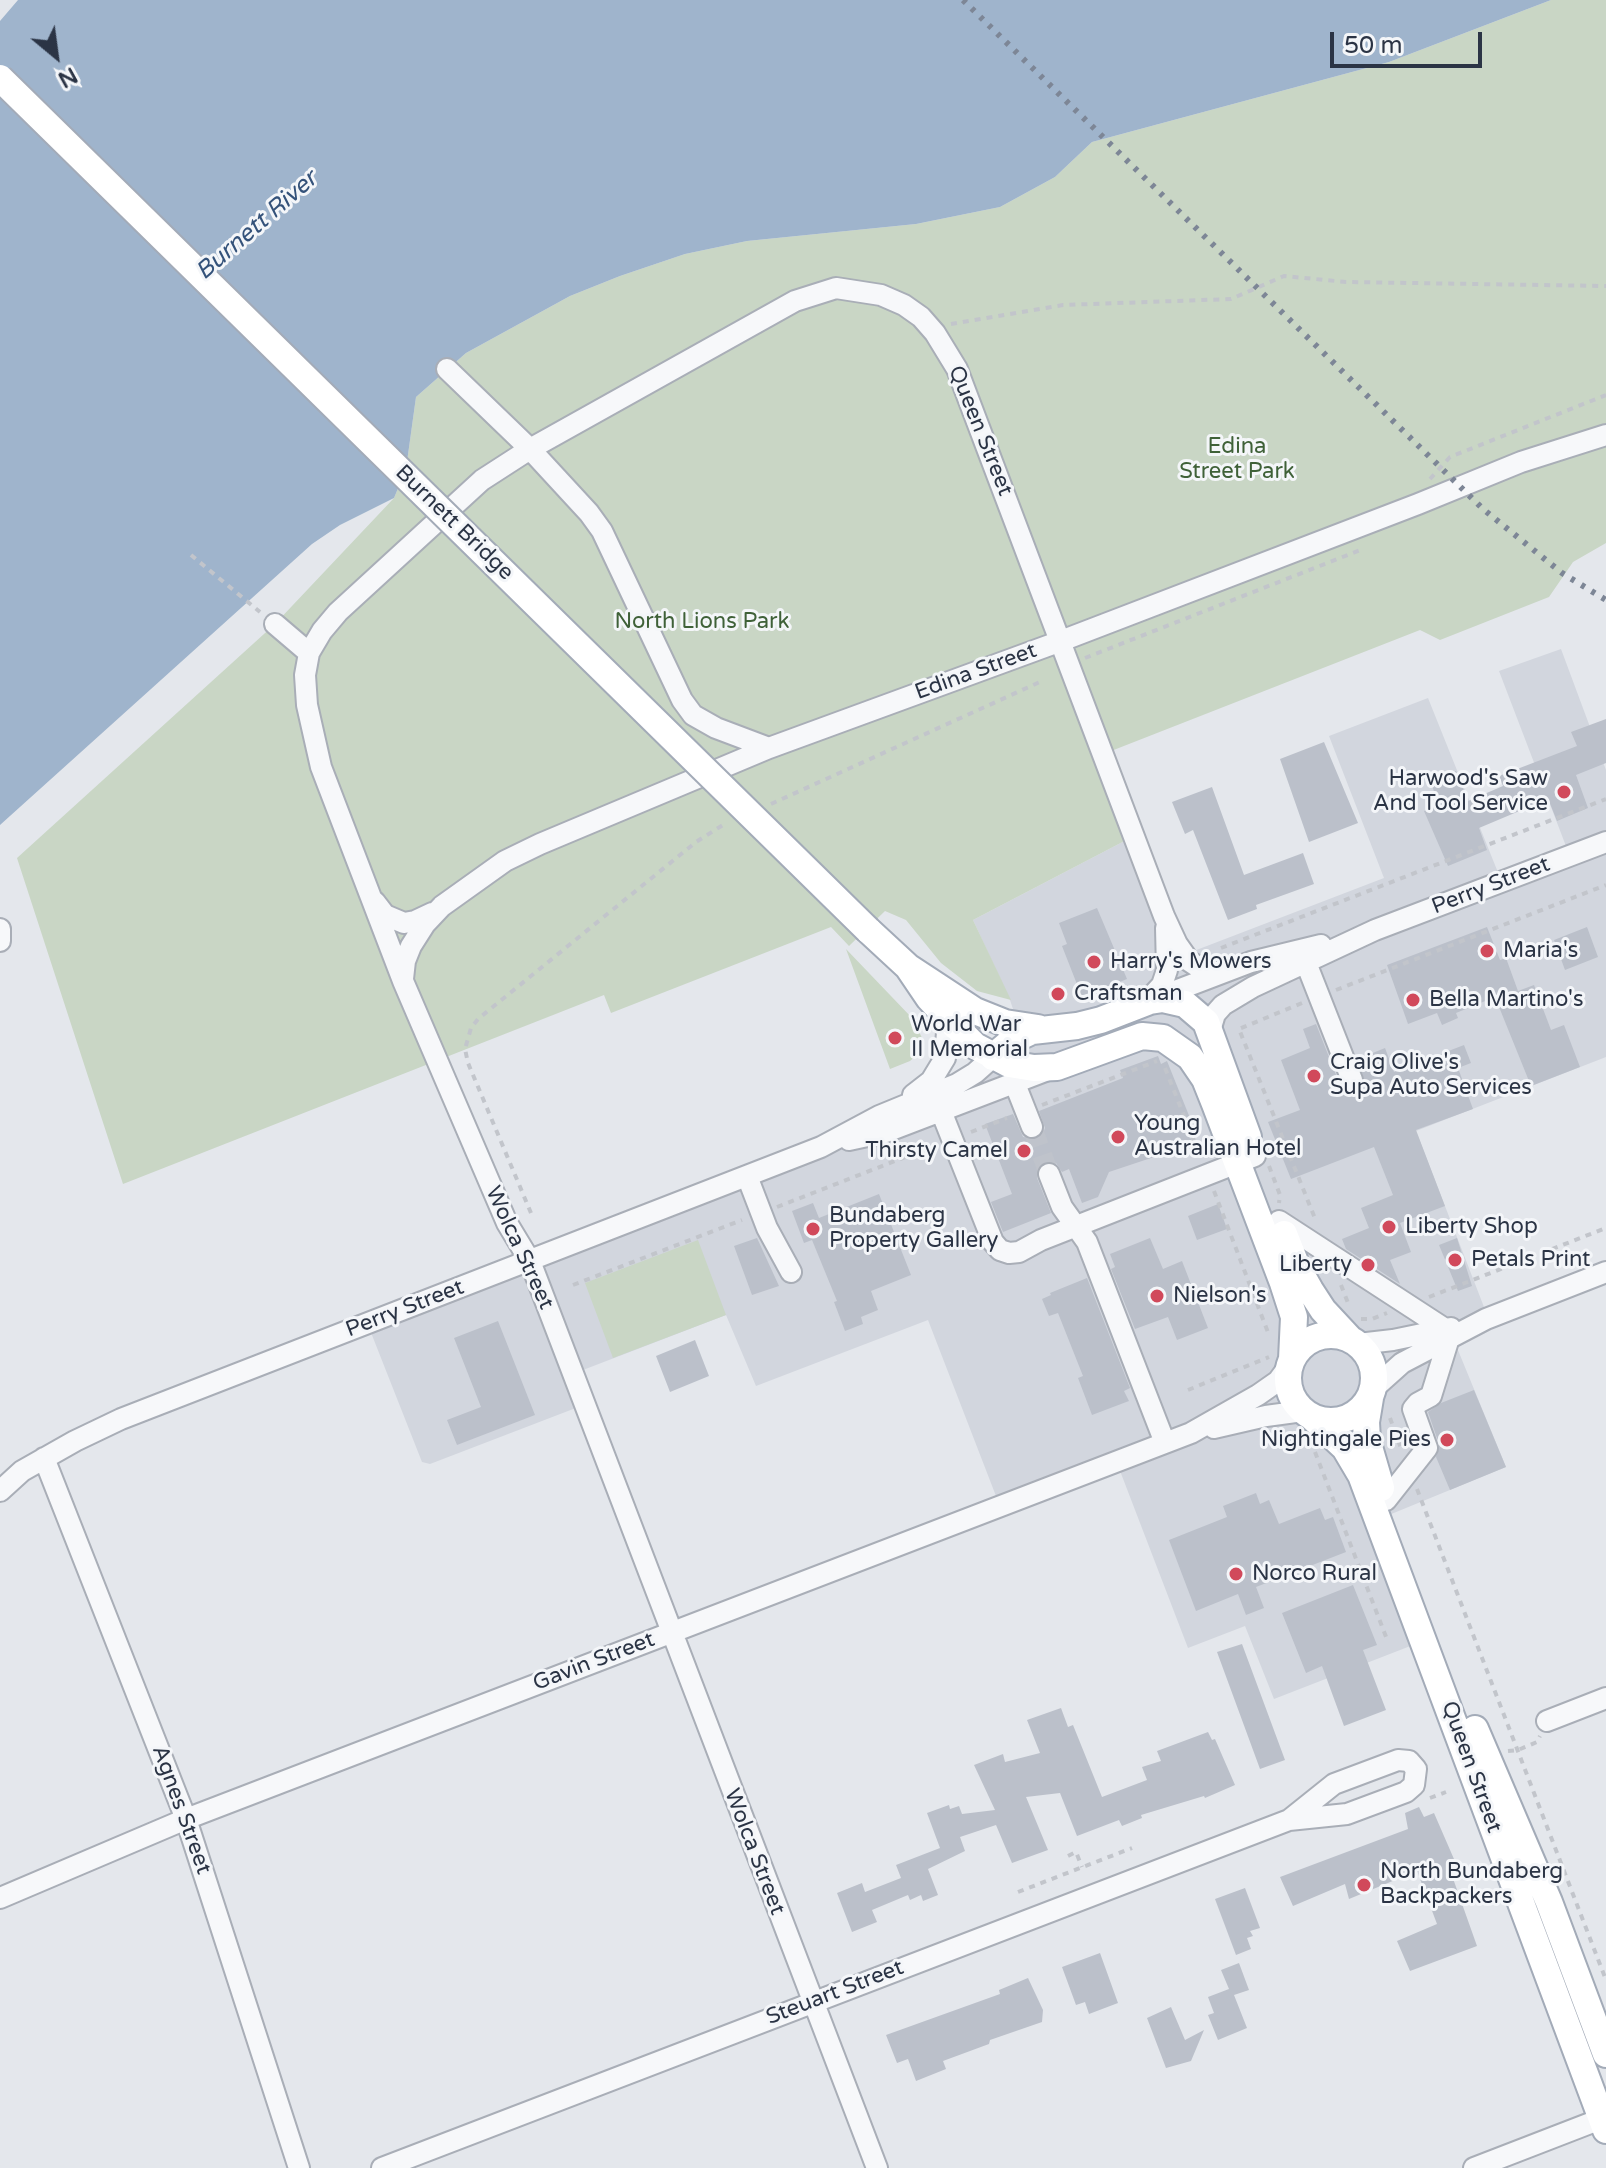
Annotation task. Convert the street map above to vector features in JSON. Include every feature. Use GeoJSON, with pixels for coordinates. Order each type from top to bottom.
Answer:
{"type":"FeatureCollection","features":[{"type":"Feature","properties":{"kind":"main road","name":"Burnett Bridge"},"geometry":{"type":"LineString","coordinates":[[0,78],[908,967],[975,1011],[1005,1023],[1042,1029]]}},
{"type":"Feature","properties":{"kind":"main road","name":"Burnett Bridge"},"geometry":{"type":"LineString","coordinates":[[908,967],[941,1012],[975,1046],[1020,1067],[1057,1067]]}},
{"type":"Feature","properties":{"kind":"main road"},"geometry":{"type":"LineString","coordinates":[[1131,1039],[1140,1031],[1140,1018],[1134,1012],[1135,1007],[1163,999],[1185,1004],[1201,1015],[1210,1031],[1246,1159],[1274,1256],[1294,1317],[1286,1359],[1289,1391],[1307,1421],[1339,1420],[1362,1408],[1371,1393],[1372,1364],[1323,1310],[1310,1290],[1297,1267],[1279,1221],[1246,1159],[1205,1079],[1190,1057],[1163,1038],[1142,1036],[1131,1039]]}},
{"type":"Feature","properties":{"kind":"main road","name":"Perry Street"},"geometry":{"type":"LineString","coordinates":[[993,1057],[1013,1040],[1042,1029],[1077,1026],[1135,1007]]}},
{"type":"Feature","properties":{"kind":"main road","name":"Perry Street"},"geometry":{"type":"LineString","coordinates":[[1057,1067],[1131,1039]]}},
{"type":"Feature","properties":{"kind":"main road"},"geometry":{"type":"LineString","coordinates":[[1286,1359],[1311,1340],[1324,1335],[1354,1341]]}},
{"type":"Feature","properties":{"kind":"main road","name":"Queen Street"},"geometry":{"type":"LineString","coordinates":[[1371,1393],[1366,1422],[1367,1440],[1386,1500],[1457,1685],[1549,1902],[1606,2054]]}},
{"type":"Feature","properties":{"kind":"main road","name":"Queen Street"},"geometry":{"type":"LineString","coordinates":[[1307,1421],[1345,1448],[1361,1475],[1604,2122]]}},
{"type":"Feature","properties":{"kind":"street","name":"Queen Street"},"geometry":{"type":"LineString","coordinates":[[530,449],[795,301],[815,293],[836,288],[881,295],[904,305],[935,333],[964,386],[1177,944],[1189,961],[1204,971],[1222,972]]}},
{"type":"Feature","properties":{"kind":"street"},"geometry":{"type":"LineString","coordinates":[[447,369],[530,449],[602,531],[682,700],[693,715],[716,728],[769,748]]}},
{"type":"Feature","properties":{"kind":"street"},"geometry":{"type":"LineString","coordinates":[[566,488],[554,465],[554,454],[564,434],[576,424]]}},
{"type":"Feature","properties":{"kind":"street","name":"Edina Street"},"geometry":{"type":"LineString","coordinates":[[403,981],[405,961],[425,924],[442,906],[505,861],[769,748],[1061,641],[1521,462],[1606,435]]}},
{"type":"Feature","properties":{"kind":"street"},"geometry":{"type":"LineString","coordinates":[[275,624],[309,653],[338,612],[482,480],[530,449]]}},
{"type":"Feature","properties":{"kind":"street","name":"Wolca Street"},"geometry":{"type":"LineString","coordinates":[[309,653],[305,675],[312,735],[321,767],[403,981],[507,1223],[530,1261],[877,2168]]}},
{"type":"Feature","properties":{"kind":"street"},"geometry":{"type":"LineString","coordinates":[[714,771],[731,758],[733,746],[731,740],[716,728]]}},
{"type":"Feature","properties":{"kind":"street","name":"Perry Street"},"geometry":{"type":"LineString","coordinates":[[1135,1007],[1222,972],[1304,956],[1606,842]]}},
{"type":"Feature","properties":{"kind":"street"},"geometry":{"type":"LineString","coordinates":[[368,890],[385,915],[404,923],[427,917],[442,906]]}},
{"type":"Feature","properties":{"kind":"street","name":"Queen Street"},"geometry":{"type":"LineString","coordinates":[[1135,1007],[1157,992],[1165,977],[1168,948],[1164,916]]}},
{"type":"Feature","properties":{"kind":"street"},"geometry":{"type":"LineString","coordinates":[[0,929],[0,941]]}},
{"type":"Feature","properties":{"kind":"street"},"geometry":{"type":"LineString","coordinates":[[1304,956],[1352,1080]]}},
{"type":"Feature","properties":{"kind":"street","name":"Perry Street"},"geometry":{"type":"LineString","coordinates":[[1210,1031],[1211,1019],[1223,1005],[1304,956]]}},
{"type":"Feature","properties":{"kind":"street"},"geometry":{"type":"LineString","coordinates":[[879,1116],[924,1088],[941,1068],[947,1032],[941,1012]]}},
{"type":"Feature","properties":{"kind":"street","name":"Perry Street"},"geometry":{"type":"LineString","coordinates":[[0,1491],[22,1471],[121,1419],[821,1147],[879,1116],[957,1084],[993,1057]]}},
{"type":"Feature","properties":{"kind":"street","name":"Perry Street"},"geometry":{"type":"LineString","coordinates":[[821,1147],[886,1132],[1057,1067]]}},
{"type":"Feature","properties":{"kind":"street"},"geometry":{"type":"LineString","coordinates":[[1015,1084],[1028,1119]]}},
{"type":"Feature","properties":{"kind":"street"},"geometry":{"type":"LineString","coordinates":[[941,1111],[993,1242],[1000,1250],[1019,1252],[1075,1226],[1246,1159]]}},
{"type":"Feature","properties":{"kind":"street"},"geometry":{"type":"LineString","coordinates":[[1049,1174],[1062,1207],[1087,1242],[1165,1443]]}},
{"type":"Feature","properties":{"kind":"street"},"geometry":{"type":"LineString","coordinates":[[747,1176],[761,1213],[791,1272]]}},
{"type":"Feature","properties":{"kind":"street"},"geometry":{"type":"LineString","coordinates":[[1279,1221],[1447,1334]]}},
{"type":"Feature","properties":{"kind":"street"},"geometry":{"type":"LineString","coordinates":[[1371,1393],[1402,1363],[1447,1334],[1606,1272]]}},
{"type":"Feature","properties":{"kind":"street"},"geometry":{"type":"LineString","coordinates":[[1354,1341],[1447,1334]]}},
{"type":"Feature","properties":{"kind":"street"},"geometry":{"type":"LineString","coordinates":[[1386,1500],[1427,1448],[1413,1412],[1414,1407],[1431,1396],[1447,1334]]}},
{"type":"Feature","properties":{"kind":"street","name":"Gavin Street"},"geometry":{"type":"LineString","coordinates":[[1191,1433],[1278,1381],[1286,1359]]}},
{"type":"Feature","properties":{"kind":"street","name":"Gavin Street"},"geometry":{"type":"LineString","coordinates":[[0,1898],[186,1819],[1191,1433],[1266,1416],[1307,1421]]}},
{"type":"Feature","properties":{"kind":"street","name":"Agnes Street"},"geometry":{"type":"LineString","coordinates":[[44,1458],[186,1819],[299,2168]]}},
{"type":"Feature","properties":{"kind":"street"},"geometry":{"type":"LineString","coordinates":[[1547,1721],[1606,1698]]}},
{"type":"Feature","properties":{"kind":"street","name":"Steuart Street"},"geometry":{"type":"LineString","coordinates":[[382,2168],[1289,1820],[1347,1814],[1406,1792],[1417,1780],[1416,1769],[1409,1761],[1398,1760],[1334,1784],[1289,1820]]}},
{"type":"Feature","properties":{"kind":"street"},"geometry":{"type":"LineString","coordinates":[[1474,2168],[1604,2122]]}},
{"type":"Feature","properties":{"kind":"path"},"geometry":{"type":"LineString","coordinates":[[935,333],[951,324],[1063,305],[1231,299],[1284,276],[1346,282],[1606,286]]}},
{"type":"Feature","properties":{"kind":"path"},"geometry":{"type":"LineString","coordinates":[[191,555],[275,624]]}},
{"type":"Feature","properties":{"kind":"path"},"geometry":{"type":"LineString","coordinates":[[762,808],[1042,681]]}},
{"type":"Feature","properties":{"kind":"path"},"geometry":{"type":"LineString","coordinates":[[1221,948],[1606,799]]}},
{"type":"Feature","properties":{"kind":"path"},"geometry":{"type":"LineString","coordinates":[[531,1213],[468,1063],[465,1049],[471,1028],[478,1019],[696,842],[735,820]]}},
{"type":"Feature","properties":{"kind":"path"},"geometry":{"type":"LineString","coordinates":[[1606,885],[1239,1029],[1351,1311],[1361,1319],[1372,1319],[1606,1228]]}},
{"type":"Feature","properties":{"kind":"path"},"geometry":{"type":"LineString","coordinates":[[573,1285],[990,1125],[1028,1119],[1158,1061],[1163,1062],[1272,1341]]}},
{"type":"Feature","properties":{"kind":"path"},"geometry":{"type":"LineString","coordinates":[[987,1117],[990,1125]]}},
{"type":"Feature","properties":{"kind":"path"},"geometry":{"type":"LineString","coordinates":[[1188,1390],[1286,1359]]}},
{"type":"Feature","properties":{"kind":"path"},"geometry":{"type":"LineString","coordinates":[[1270,1426],[1277,1444],[1307,1421]]}},
{"type":"Feature","properties":{"kind":"path"},"geometry":{"type":"LineString","coordinates":[[1394,1429],[1606,1980]]}},
{"type":"Feature","properties":{"kind":"path"},"geometry":{"type":"LineString","coordinates":[[1314,1449],[1388,1642]]}},
{"type":"Feature","properties":{"kind":"path"},"geometry":{"type":"LineString","coordinates":[[1508,1751],[1537,1742],[1547,1721]]}},
{"type":"Feature","properties":{"kind":"path"},"geometry":{"type":"LineString","coordinates":[[1018,1892],[1132,1848]]}},
{"type":"Feature","properties":{"kind":"path"},"geometry":{"type":"LineString","coordinates":[[1068,1856],[1076,1852],[1082,1867]]}},
{"type":"Feature","properties":{"kind":"shaded area"},"geometry":{"type":"Polygon","coordinates":[[[1561,649],[1606,770],[1606,1057],[1416,1131],[1489,1320],[1453,1338],[1506,1467],[1384,1517],[1431,1638],[1274,1699],[1245,1626],[1188,1648],[1117,1463],[1001,1509],[928,1320],[756,1386],[726,1315],[570,1375],[581,1406],[430,1464],[422,1462],[368,1325],[879,1117],[1022,1036],[1010,1000],[973,920],[1136,835],[1186,954],[1384,878],[1329,736],[1428,698],[1501,880],[1569,854],[1499,671],[1561,649]]]}},
{"type":"Feature","properties":{"kind":"green space","name":"North Lions Park"},"geometry":{"type":"Polygon","coordinates":[[[1551,0],[1606,0],[1606,543],[1573,562],[1549,597],[1440,640],[1420,630],[1106,753],[1136,835],[973,920],[1011,1000],[977,991],[941,963],[906,920],[885,911],[849,946],[831,927],[611,1013],[604,995],[123,1184],[17,858],[275,624],[394,498],[406,469],[416,397],[466,353],[570,296],[685,254],[747,241],[916,224],[1000,207],[1055,177],[1092,142],[1389,62],[1551,0]]]}},
{"type":"Feature","properties":{"kind":"green space"},"geometry":{"type":"Polygon","coordinates":[[[846,949],[913,1019],[922,1038],[918,1054],[910,1061],[890,1069],[846,949]]]}},
{"type":"Feature","properties":{"kind":"green space"},"geometry":{"type":"Polygon","coordinates":[[[698,1240],[726,1315],[613,1358],[585,1283],[698,1240]]]}},
{"type":"Feature","properties":{"kind":"water","name":"Burnett River"},"geometry":{"type":"Polygon","coordinates":[[[18,0],[1551,0],[1389,62],[1092,142],[1055,177],[1000,207],[916,224],[747,241],[685,254],[570,296],[466,353],[416,397],[406,469],[394,498],[340,525],[312,544],[0,825],[0,21],[18,0]]]}},
{"type":"Feature","properties":{"kind":"building"},"geometry":{"type":"Polygon","coordinates":[[[1606,719],[1606,763],[1576,775],[1588,808],[1557,821],[1549,801],[1517,812],[1479,828],[1487,850],[1448,866],[1424,811],[1439,804],[1430,781],[1456,771],[1468,801],[1503,786],[1499,776],[1577,746],[1571,732],[1606,719]]]}},
{"type":"Feature","properties":{"kind":"building"},"geometry":{"type":"Polygon","coordinates":[[[1324,742],[1358,823],[1309,842],[1280,759],[1324,742]]]}},
{"type":"Feature","properties":{"kind":"building"},"geometry":{"type":"Polygon","coordinates":[[[1212,787],[1244,875],[1303,853],[1314,884],[1256,905],[1257,909],[1228,920],[1193,830],[1185,834],[1172,802],[1212,787]]]}},
{"type":"Feature","properties":{"kind":"building","name":"Harry's Mowers"},"geometry":{"type":"Polygon","coordinates":[[[1097,908],[1127,979],[1082,997],[1062,946],[1067,944],[1059,923],[1097,908]]]}},
{"type":"Feature","properties":{"kind":"building"},"geometry":{"type":"Polygon","coordinates":[[[1487,927],[1500,960],[1506,958],[1518,991],[1534,985],[1551,1030],[1564,1025],[1580,1067],[1531,1086],[1495,997],[1456,1013],[1458,1018],[1442,1025],[1437,1013],[1408,1024],[1387,965],[1487,927]]]}},
{"type":"Feature","properties":{"kind":"building"},"geometry":{"type":"Polygon","coordinates":[[[1587,927],[1598,957],[1565,970],[1554,940],[1587,927]]]}},
{"type":"Feature","properties":{"kind":"building"},"geometry":{"type":"Polygon","coordinates":[[[1316,1024],[1340,1085],[1349,1093],[1357,1092],[1365,1083],[1358,1059],[1385,1048],[1394,1072],[1464,1045],[1471,1063],[1458,1068],[1473,1109],[1416,1130],[1445,1206],[1400,1223],[1411,1252],[1390,1260],[1400,1284],[1346,1249],[1342,1239],[1369,1228],[1361,1208],[1393,1195],[1374,1147],[1291,1179],[1268,1122],[1300,1110],[1281,1060],[1310,1048],[1303,1029],[1316,1024]]]}},
{"type":"Feature","properties":{"kind":"building","name":"Young Australian Hotel"},"geometry":{"type":"Polygon","coordinates":[[[1158,1056],[1161,1064],[1167,1061],[1192,1123],[1187,1130],[1193,1144],[1109,1172],[1098,1197],[1082,1203],[1069,1169],[1062,1172],[1056,1163],[1044,1162],[1038,1167],[1037,1178],[1051,1213],[1003,1232],[991,1202],[1012,1194],[985,1124],[1013,1114],[1023,1137],[1036,1139],[1042,1136],[1045,1128],[1039,1111],[1123,1078],[1120,1070],[1158,1056]]]}},
{"type":"Feature","properties":{"kind":"building"},"geometry":{"type":"Polygon","coordinates":[[[879,1194],[911,1275],[871,1291],[878,1310],[861,1317],[863,1324],[845,1331],[834,1302],[837,1301],[812,1240],[804,1243],[792,1211],[813,1203],[819,1218],[879,1194]]]}},
{"type":"Feature","properties":{"kind":"building"},"geometry":{"type":"Polygon","coordinates":[[[1218,1204],[1227,1229],[1197,1240],[1188,1216],[1218,1204]]]}},
{"type":"Feature","properties":{"kind":"building"},"geometry":{"type":"Polygon","coordinates":[[[757,1238],[779,1286],[752,1295],[734,1246],[757,1238]]]}},
{"type":"Feature","properties":{"kind":"building"},"geometry":{"type":"Polygon","coordinates":[[[1150,1238],[1163,1269],[1182,1261],[1208,1328],[1177,1340],[1168,1317],[1135,1329],[1111,1269],[1115,1267],[1110,1254],[1150,1238]]]}},
{"type":"Feature","properties":{"kind":"building","name":"Petals Print"},"geometry":{"type":"Polygon","coordinates":[[[1457,1238],[1472,1286],[1458,1291],[1439,1245],[1457,1238]]]}},
{"type":"Feature","properties":{"kind":"building"},"geometry":{"type":"Polygon","coordinates":[[[1087,1278],[1130,1388],[1124,1391],[1129,1401],[1092,1415],[1078,1378],[1083,1376],[1058,1313],[1049,1316],[1042,1299],[1087,1278]]]}},
{"type":"Feature","properties":{"kind":"building"},"geometry":{"type":"Polygon","coordinates":[[[498,1321],[535,1415],[457,1445],[447,1420],[481,1407],[454,1338],[498,1321]]]}},
{"type":"Feature","properties":{"kind":"building"},"geometry":{"type":"Polygon","coordinates":[[[695,1340],[709,1376],[670,1392],[656,1356],[695,1340]]]}},
{"type":"Feature","properties":{"kind":"building"},"geometry":{"type":"Polygon","coordinates":[[[1474,1390],[1506,1467],[1450,1490],[1436,1457],[1439,1444],[1428,1412],[1441,1403],[1474,1390]]]}},
{"type":"Feature","properties":{"kind":"building","name":"Norco Rural"},"geometry":{"type":"Polygon","coordinates":[[[1256,1493],[1260,1504],[1269,1500],[1279,1524],[1320,1508],[1325,1520],[1333,1517],[1346,1552],[1256,1587],[1264,1608],[1246,1615],[1238,1594],[1196,1611],[1169,1540],[1227,1517],[1223,1506],[1256,1493]]]}},
{"type":"Feature","properties":{"kind":"building"},"geometry":{"type":"Polygon","coordinates":[[[1353,1585],[1377,1645],[1363,1650],[1386,1710],[1344,1726],[1322,1666],[1306,1673],[1282,1613],[1353,1585]]]}},
{"type":"Feature","properties":{"kind":"building"},"geometry":{"type":"Polygon","coordinates":[[[1242,1644],[1285,1760],[1260,1769],[1217,1652],[1242,1644]]]}},
{"type":"Feature","properties":{"kind":"building"},"geometry":{"type":"Polygon","coordinates":[[[1061,1708],[1068,1727],[1073,1725],[1102,1797],[1147,1780],[1142,1767],[1161,1761],[1157,1751],[1208,1732],[1212,1740],[1215,1739],[1235,1785],[1205,1798],[1141,1815],[1142,1818],[1122,1826],[1119,1820],[1077,1836],[1060,1793],[1026,1797],[1048,1850],[1012,1863],[996,1825],[960,1837],[965,1851],[928,1869],[938,1895],[923,1901],[921,1895],[910,1900],[908,1895],[872,1910],[877,1922],[852,1932],[837,1893],[862,1883],[865,1892],[901,1878],[896,1865],[940,1848],[927,1813],[949,1805],[950,1809],[959,1806],[962,1814],[995,1810],[974,1765],[1003,1754],[1005,1762],[1040,1753],[1027,1720],[1061,1708]]]}},
{"type":"Feature","properties":{"kind":"building","name":"North Bundaberg Backpackers"},"geometry":{"type":"Polygon","coordinates":[[[1419,1807],[1424,1817],[1434,1813],[1457,1866],[1450,1870],[1477,1946],[1410,1971],[1397,1941],[1437,1924],[1417,1871],[1349,1899],[1345,1884],[1293,1906],[1280,1877],[1408,1829],[1405,1813],[1419,1807]]]}},
{"type":"Feature","properties":{"kind":"building"},"geometry":{"type":"Polygon","coordinates":[[[1245,1888],[1260,1928],[1250,1931],[1253,1936],[1247,1938],[1251,1949],[1236,1955],[1215,1899],[1245,1888]]]}},
{"type":"Feature","properties":{"kind":"building"},"geometry":{"type":"Polygon","coordinates":[[[1100,1953],[1118,2003],[1089,2014],[1085,2002],[1076,2005],[1062,1967],[1100,1953]]]}},
{"type":"Feature","properties":{"kind":"building"},"geometry":{"type":"Polygon","coordinates":[[[1239,1963],[1249,1990],[1234,1995],[1247,2028],[1218,2040],[1208,2015],[1214,2013],[1208,1997],[1229,1989],[1221,1970],[1239,1963]]]}},
{"type":"Feature","properties":{"kind":"building"},"geometry":{"type":"Polygon","coordinates":[[[1028,1978],[1043,2010],[1042,2022],[943,2061],[946,2069],[916,2081],[908,2059],[897,2063],[886,2035],[1000,1994],[999,1990],[1028,1978]]]}},
{"type":"Feature","properties":{"kind":"building"},"geometry":{"type":"Polygon","coordinates":[[[1171,2007],[1185,2040],[1204,2030],[1191,2061],[1166,2068],[1147,2018],[1171,2007]]]}},
{"type":"Feature","properties":{"kind":"tunnel"},"geometry":{"type":"LineString","coordinates":[[1032,1127],[1049,1174]]}},
{"type":"Feature","properties":{"kind":"railway"},"geometry":{"type":"LineString","coordinates":[[963,0],[1483,509],[1562,573],[1606,600]]}},
{"type":"Feature","properties":{"kind":"place","name":"Harwood's Saw And Tool Service"},"geometry":{"type":"Point","coordinates":[1564,792]}},
{"type":"Feature","properties":{"kind":"place","name":"Maria's"},"geometry":{"type":"Point","coordinates":[1487,951]}},
{"type":"Feature","properties":{"kind":"place","name":"Harry's Mowers"},"geometry":{"type":"Point","coordinates":[1094,962]}},
{"type":"Feature","properties":{"kind":"place","name":"Craftsman"},"geometry":{"type":"Point","coordinates":[1058,994]}},
{"type":"Feature","properties":{"kind":"place","name":"Bella Martino's"},"geometry":{"type":"Point","coordinates":[1413,1000]}},
{"type":"Feature","properties":{"kind":"place","name":"World War II Memorial"},"geometry":{"type":"Point","coordinates":[895,1038]}},
{"type":"Feature","properties":{"kind":"place","name":"Craig Olive's Supa Auto Services"},"geometry":{"type":"Point","coordinates":[1314,1076]}},
{"type":"Feature","properties":{"kind":"place","name":"Young Australian Hotel"},"geometry":{"type":"Point","coordinates":[1118,1137]}},
{"type":"Feature","properties":{"kind":"place","name":"Thirsty Camel"},"geometry":{"type":"Point","coordinates":[1024,1151]}},
{"type":"Feature","properties":{"kind":"place","name":"Liberty Shop"},"geometry":{"type":"Point","coordinates":[1389,1227]}},
{"type":"Feature","properties":{"kind":"place","name":"Bundaberg Property Gallery"},"geometry":{"type":"Point","coordinates":[813,1229]}},
{"type":"Feature","properties":{"kind":"place","name":"Petals Print"},"geometry":{"type":"Point","coordinates":[1455,1260]}},
{"type":"Feature","properties":{"kind":"place","name":"Liberty"},"geometry":{"type":"Point","coordinates":[1368,1265]}},
{"type":"Feature","properties":{"kind":"place","name":"Nielson's"},"geometry":{"type":"Point","coordinates":[1157,1296]}},
{"type":"Feature","properties":{"kind":"place","name":"Nightingale Pies"},"geometry":{"type":"Point","coordinates":[1447,1440]}},
{"type":"Feature","properties":{"kind":"place","name":"Norco Rural"},"geometry":{"type":"Point","coordinates":[1236,1574]}},
{"type":"Feature","properties":{"kind":"place","name":"North Bundaberg Backpackers"},"geometry":{"type":"Point","coordinates":[1364,1885]}},
{"type":"Feature","properties":{"kind":"park label","name":"Edina Street Park"},"geometry":{"type":"Point","coordinates":[1237,460]}}]}
